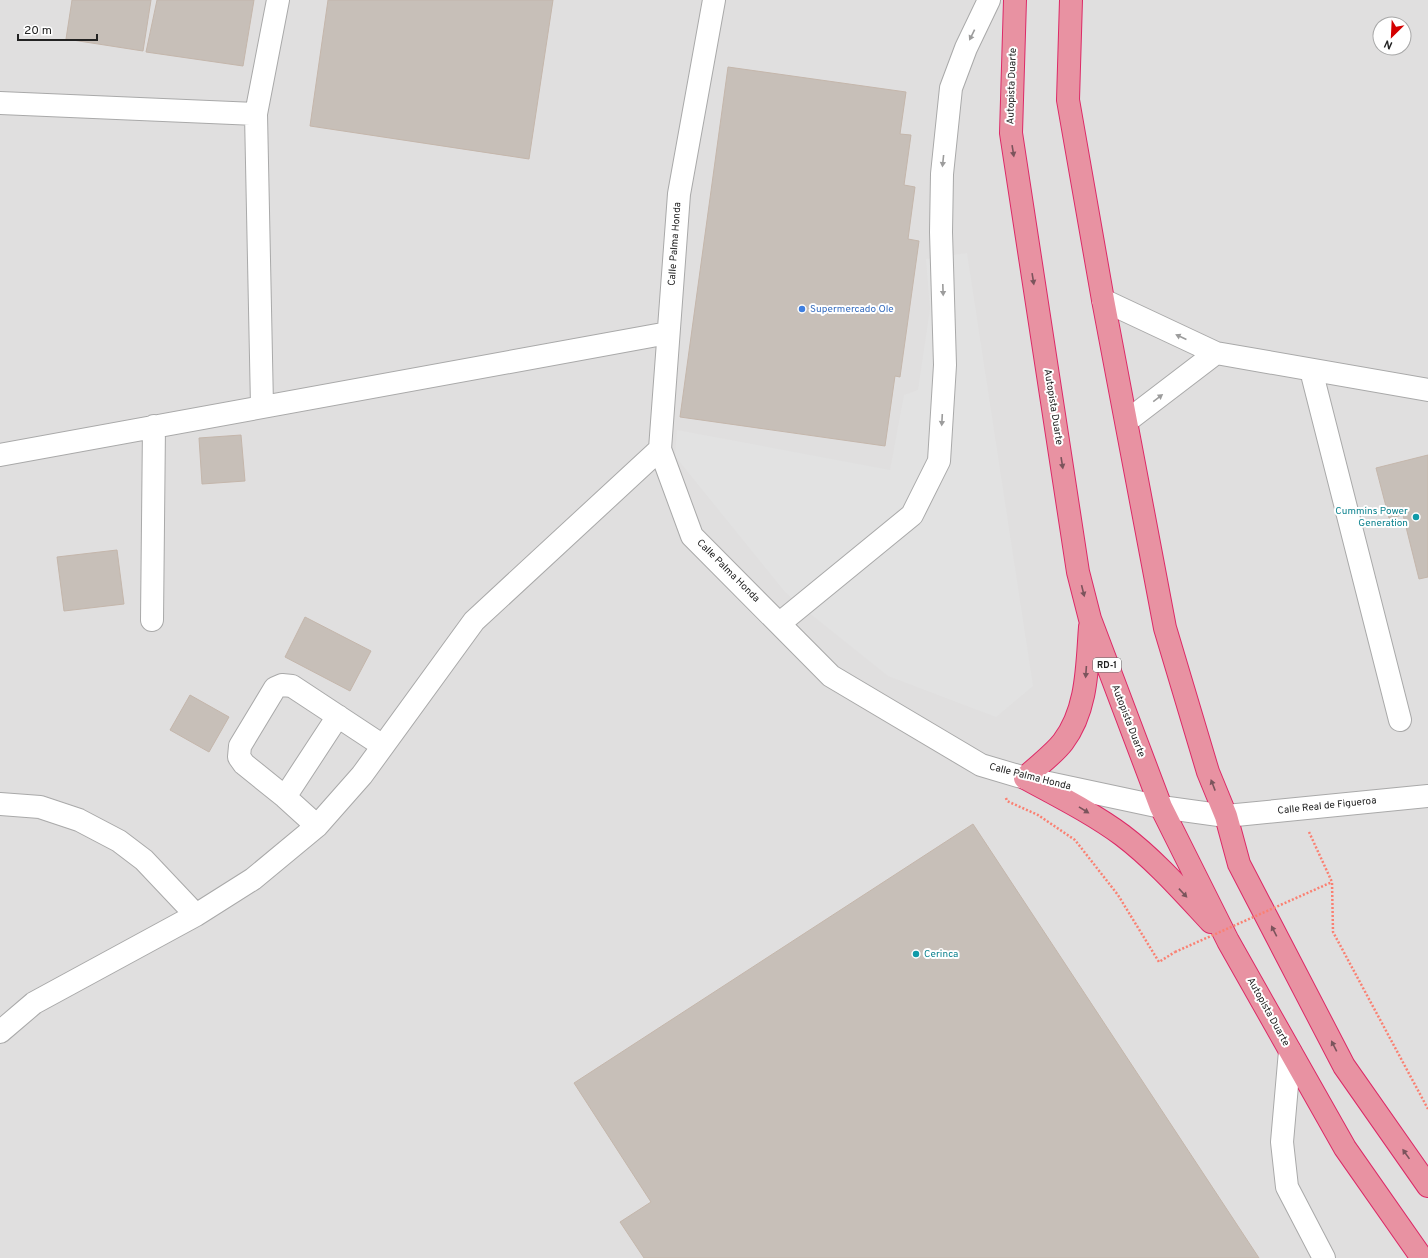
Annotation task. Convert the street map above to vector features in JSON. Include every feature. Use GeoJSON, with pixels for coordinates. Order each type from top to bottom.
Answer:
{"type":"FeatureCollection","features":[{"type":"Feature","properties":{"kind":"highway","name":"Autopista Duarte"},"geometry":{"type":"LineString","coordinates":[[1015,0],[1011,133],[1078,572],[1090,619],[1161,807],[1228,941],[1345,1148],[1422,1258]]}},
{"type":"Feature","properties":{"kind":"highway"},"geometry":{"type":"LineString","coordinates":[[1071,0],[1068,100],[1103,300],[1165,628],[1208,772],[1226,816],[1239,864],[1344,1066],[1428,1186]]}},
{"type":"Feature","properties":{"kind":"highway"},"geometry":{"type":"LineString","coordinates":[[1090,619],[1086,685],[1078,714],[1063,742],[1025,778],[1081,809],[1122,836],[1160,868],[1228,941]]}},
{"type":"Feature","properties":{"kind":"street"},"geometry":{"type":"LineString","coordinates":[[262,406],[256,114],[278,0]]}},
{"type":"Feature","properties":{"kind":"street","name":"Calle Palma Honda"},"geometry":{"type":"LineString","coordinates":[[714,0],[679,194],[660,449],[692,536],[831,676],[981,765],[1025,778],[1161,807],[1226,816]]}},
{"type":"Feature","properties":{"kind":"street"},"geometry":{"type":"LineString","coordinates":[[780,624],[912,515],[939,461],[945,365],[941,232],[944,159],[951,88],[966,48],[989,0]]}},
{"type":"Feature","properties":{"kind":"street"},"geometry":{"type":"LineString","coordinates":[[0,103],[256,114]]}},
{"type":"Feature","properties":{"kind":"street"},"geometry":{"type":"LineString","coordinates":[[1103,300],[1216,353],[1428,390]]}},
{"type":"Feature","properties":{"kind":"street"},"geometry":{"type":"LineString","coordinates":[[0,455],[668,333]]}},
{"type":"Feature","properties":{"kind":"street"},"geometry":{"type":"LineString","coordinates":[[1127,421],[1216,353]]}},
{"type":"Feature","properties":{"kind":"street"},"geometry":{"type":"LineString","coordinates":[[1311,370],[1400,720]]}},
{"type":"Feature","properties":{"kind":"street"},"geometry":{"type":"LineString","coordinates":[[152,620],[154,426]]}},
{"type":"Feature","properties":{"kind":"street"},"geometry":{"type":"LineString","coordinates":[[0,1032],[34,1003],[196,916],[253,879],[317,826],[362,775],[474,621],[660,449]]}},
{"type":"Feature","properties":{"kind":"street"},"geometry":{"type":"LineString","coordinates":[[317,826],[285,797],[244,764],[239,757],[240,746],[275,688],[282,685],[292,686],[383,746]]}},
{"type":"Feature","properties":{"kind":"street"},"geometry":{"type":"LineString","coordinates":[[285,797],[338,716]]}},
{"type":"Feature","properties":{"kind":"street","name":"Calle Real de Figueroa"},"geometry":{"type":"LineString","coordinates":[[1226,816],[1428,796]]}},
{"type":"Feature","properties":{"kind":"street"},"geometry":{"type":"LineString","coordinates":[[0,804],[40,807],[79,820],[119,841],[144,860],[196,916]]}},
{"type":"Feature","properties":{"kind":"street"},"geometry":{"type":"LineString","coordinates":[[1290,1051],[1282,1142],[1288,1187],[1324,1258]]}},
{"type":"Feature","properties":{"kind":"path"},"geometry":{"type":"LineString","coordinates":[[998,770],[1007,801],[1038,815],[1075,840],[1118,895],[1159,962],[1175,952],[1332,882]]}},
{"type":"Feature","properties":{"kind":"path"},"geometry":{"type":"LineString","coordinates":[[1298,809],[1332,882],[1334,932],[1428,1109]]}},
{"type":"Feature","properties":{"kind":"shaded area"},"geometry":{"type":"Polygon","coordinates":[[[0,0],[1428,0],[1428,1258],[0,1258],[0,0]]]}},
{"type":"Feature","properties":{"kind":"shaded area"},"geometry":{"type":"Polygon","coordinates":[[[967,253],[1033,686],[996,717],[888,676],[803,608],[785,592],[675,456],[677,430],[890,470],[904,395],[918,390],[930,309],[926,259],[967,253]]]}},
{"type":"Feature","properties":{"kind":"building"},"geometry":{"type":"Polygon","coordinates":[[[72,0],[151,0],[143,51],[66,39],[72,0]]]}},
{"type":"Feature","properties":{"kind":"building"},"geometry":{"type":"Polygon","coordinates":[[[157,0],[254,0],[243,66],[146,52],[157,0]]]}},
{"type":"Feature","properties":{"kind":"building"},"geometry":{"type":"Polygon","coordinates":[[[328,0],[553,0],[529,159],[310,126],[328,0]]]}},
{"type":"Feature","properties":{"kind":"building","name":"Supermercado Ole"},"geometry":{"type":"Polygon","coordinates":[[[728,67],[906,92],[900,134],[911,135],[904,185],[915,187],[908,239],[919,241],[900,377],[895,376],[885,446],[680,417],[728,67]]]}},
{"type":"Feature","properties":{"kind":"building"},"geometry":{"type":"Polygon","coordinates":[[[241,435],[245,481],[202,484],[199,438],[241,435]]]}},
{"type":"Feature","properties":{"kind":"building","name":"Cummins Power Generation"},"geometry":{"type":"Polygon","coordinates":[[[1428,455],[1428,577],[1419,579],[1403,515],[1389,518],[1376,468],[1428,455]]]}},
{"type":"Feature","properties":{"kind":"building"},"geometry":{"type":"Polygon","coordinates":[[[117,550],[124,604],[64,611],[57,557],[117,550]]]}},
{"type":"Feature","properties":{"kind":"building"},"geometry":{"type":"Polygon","coordinates":[[[305,617],[371,651],[350,691],[285,657],[305,617]]]}},
{"type":"Feature","properties":{"kind":"building"},"geometry":{"type":"Polygon","coordinates":[[[190,695],[229,717],[209,752],[170,730],[190,695]]]}},
{"type":"Feature","properties":{"kind":"building","name":"Cerinca"},"geometry":{"type":"Polygon","coordinates":[[[973,824],[1259,1258],[644,1258],[620,1222],[651,1202],[574,1083],[973,824]]]}},
{"type":"Feature","properties":{"kind":"place","name":"Supermercado Ole"},"geometry":{"type":"Point","coordinates":[802,309]}},
{"type":"Feature","properties":{"kind":"place","name":"Cummins Power Generation"},"geometry":{"type":"Point","coordinates":[1416,517]}},
{"type":"Feature","properties":{"kind":"place","name":"Cerinca"},"geometry":{"type":"Point","coordinates":[916,954]}}]}
